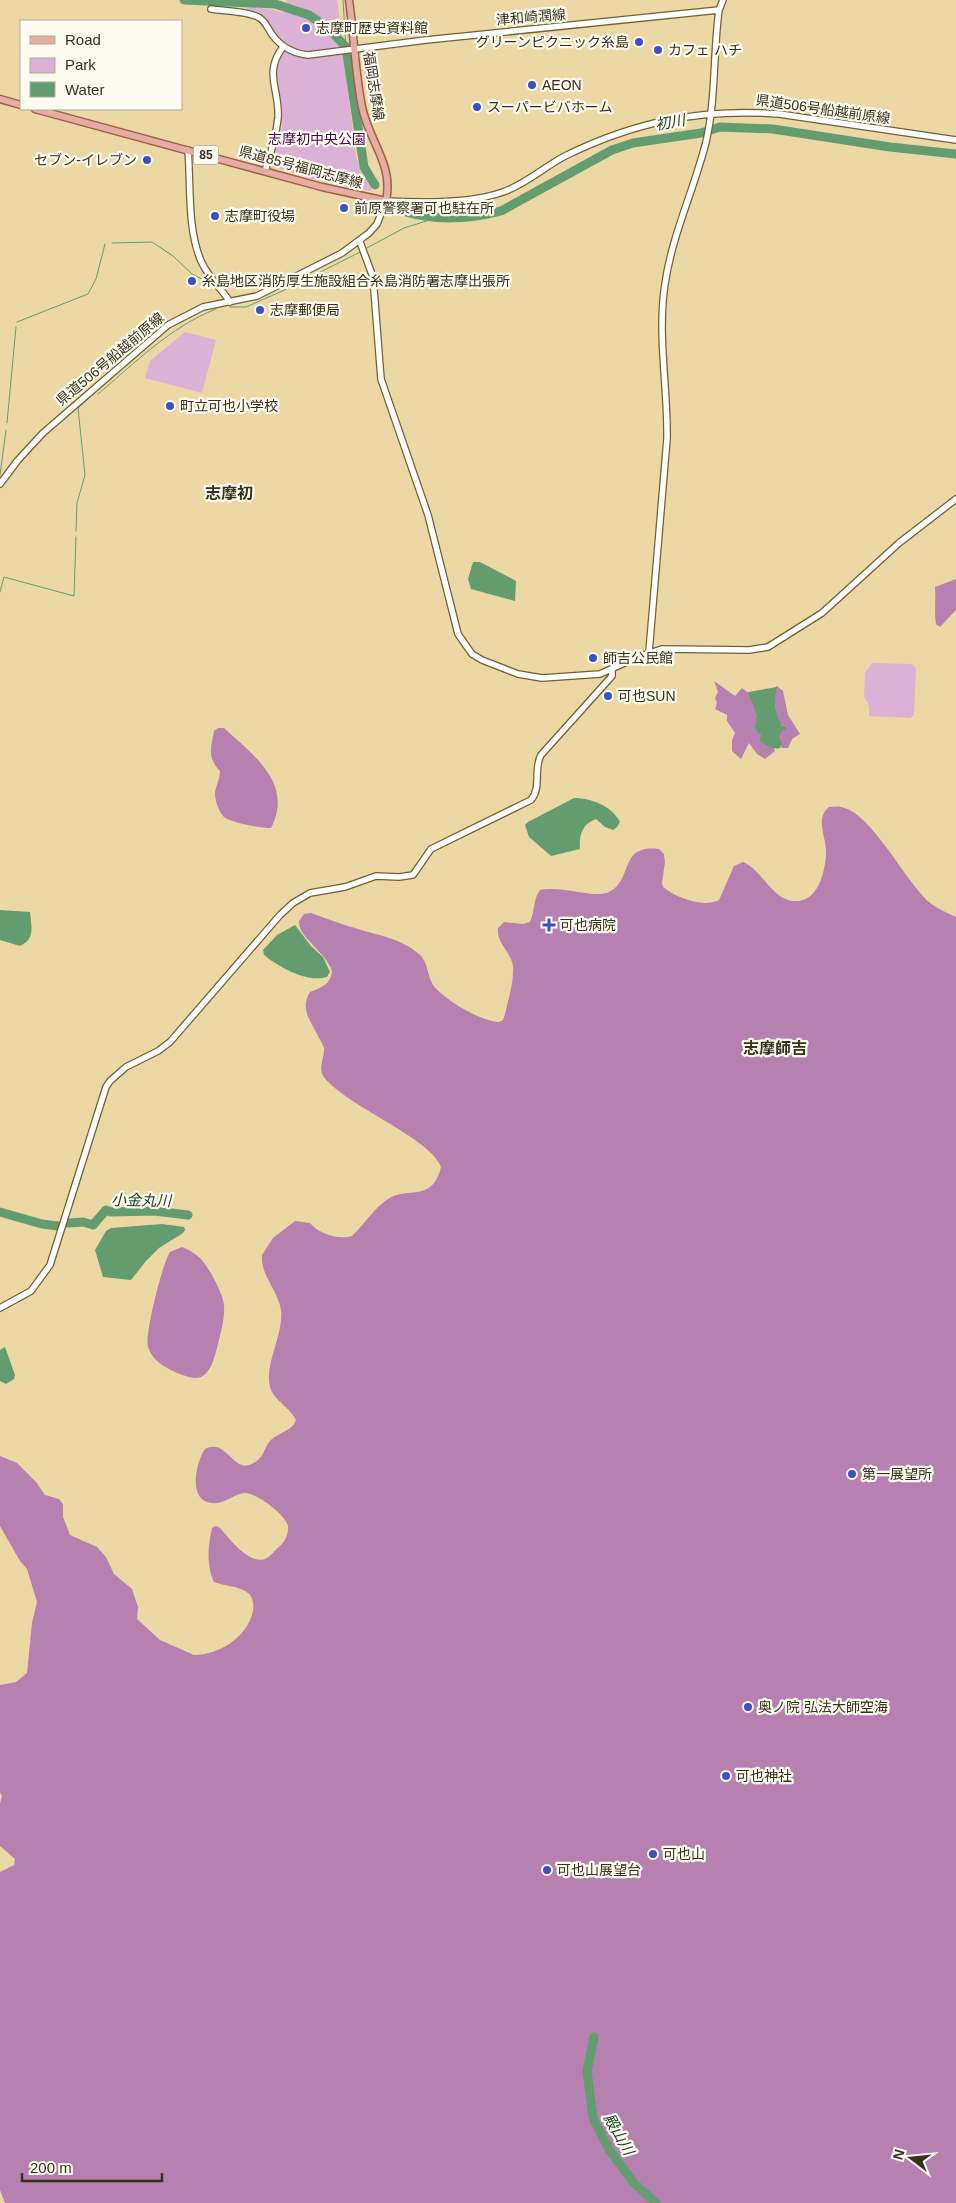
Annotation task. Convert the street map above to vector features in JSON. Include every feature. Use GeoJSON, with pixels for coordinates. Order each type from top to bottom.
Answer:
{"type":"FeatureCollection","features":[{"type":"Feature","properties":{"kind":"main road","name":"福岡志摩線"},"geometry":{"type":"LineString","coordinates":[[349,0],[365,117],[386,166],[388,178],[386,201]]}},
{"type":"Feature","properties":{"kind":"main road"},"geometry":{"type":"LineString","coordinates":[[0,99],[20,105]]}},
{"type":"Feature","properties":{"kind":"main road","name":"県道85号福岡志摩線"},"geometry":{"type":"LineString","coordinates":[[39,110],[322,187],[386,201]]}},
{"type":"Feature","properties":{"kind":"street"},"geometry":{"type":"LineString","coordinates":[[649,652],[667,439],[668,406],[662,323],[665,285],[679,228],[706,141],[711,116],[719,10],[723,0]]}},
{"type":"Feature","properties":{"kind":"street"},"geometry":{"type":"LineString","coordinates":[[211,9],[257,16],[265,22],[272,35],[283,47],[273,64],[278,116],[275,138],[265,171]]}},
{"type":"Feature","properties":{"kind":"street","name":"津和崎潤線"},"geometry":{"type":"LineString","coordinates":[[283,47],[299,54],[308,55],[426,40],[719,10]]}},
{"type":"Feature","properties":{"kind":"street","name":"県道506号船越前原線"},"geometry":{"type":"LineString","coordinates":[[0,484],[43,432],[168,325],[203,307],[257,296],[360,242],[376,224],[386,201],[465,199],[502,192],[520,185],[560,159],[626,130],[657,122],[711,116],[753,112],[778,114],[956,140]]}},
{"type":"Feature","properties":{"kind":"street"},"geometry":{"type":"LineString","coordinates":[[188,150],[193,230],[197,247],[207,271],[230,302]]}},
{"type":"Feature","properties":{"kind":"street"},"geometry":{"type":"LineString","coordinates":[[360,242],[370,266],[375,289],[381,379],[423,498],[458,634],[472,654],[482,660],[508,671],[532,676],[588,675],[612,668],[649,652],[671,648],[749,650],[768,648],[822,613],[899,543],[956,499]]}},
{"type":"Feature","properties":{"kind":"street"},"geometry":{"type":"LineString","coordinates":[[0,1308],[31,1291],[50,1265],[96,1114],[110,1080],[126,1068],[158,1051],[170,1042],[280,915],[301,897],[322,890],[345,887],[376,876],[407,877],[418,870],[431,849],[531,800],[537,789],[537,765],[541,755],[612,676],[612,668]]}},
{"type":"Feature","properties":{"kind":"green space","name":"志摩初中央公園"},"geometry":{"type":"Polygon","coordinates":[[[287,0],[337,0],[356,156],[361,173],[372,188],[371,191],[313,179],[272,166],[282,126],[276,62],[282,52],[271,29],[247,12],[247,8],[253,6],[283,12],[287,0]]]}},
{"type":"Feature","properties":{"kind":"green space"},"geometry":{"type":"Polygon","coordinates":[[[185,332],[216,340],[202,393],[145,378],[150,361],[185,332]]]}},
{"type":"Feature","properties":{"kind":"green space"},"geometry":{"type":"Polygon","coordinates":[[[872,663],[912,664],[916,668],[914,715],[910,718],[869,716],[868,704],[864,698],[865,673],[872,663]]]}},
{"type":"Feature","properties":{"kind":"shaded area"},"geometry":{"type":"Polygon","coordinates":[[[956,579],[956,610],[940,627],[936,624],[935,587],[956,579]]]}},
{"type":"Feature","properties":{"kind":"shaded area"},"geometry":{"type":"Polygon","coordinates":[[[714,681],[735,696],[742,688],[751,695],[775,751],[765,759],[757,754],[749,743],[741,759],[732,751],[732,740],[735,733],[727,721],[727,715],[715,709],[717,703],[715,698],[718,692],[714,681]]]}},
{"type":"Feature","properties":{"kind":"shaded area"},"geometry":{"type":"Polygon","coordinates":[[[777,686],[783,691],[788,715],[800,734],[792,739],[788,748],[782,748],[780,744],[774,689],[777,686]]]}},
{"type":"Feature","properties":{"kind":"shaded area"},"geometry":{"type":"Polygon","coordinates":[[[218,728],[224,728],[258,760],[274,784],[277,797],[277,812],[271,828],[233,821],[224,817],[220,812],[215,794],[220,771],[213,762],[211,752],[214,731],[218,728]]]}},
{"type":"Feature","properties":{"kind":"shaded area"},"geometry":{"type":"Polygon","coordinates":[[[829,807],[841,807],[864,821],[929,902],[956,917],[956,2203],[5,2203],[0,2190],[0,1872],[14,1865],[15,1859],[0,1846],[0,1803],[2,1796],[0,1792],[0,1685],[16,1682],[27,1673],[32,1623],[37,1602],[27,1569],[20,1561],[0,1526],[0,1456],[17,1463],[36,1482],[45,1495],[59,1499],[63,1504],[63,1517],[70,1535],[97,1547],[106,1557],[114,1574],[132,1589],[138,1607],[137,1619],[160,1640],[194,1655],[213,1652],[223,1648],[239,1636],[245,1628],[253,1611],[253,1604],[251,1597],[245,1591],[214,1582],[211,1576],[208,1555],[212,1528],[216,1526],[220,1528],[240,1550],[259,1560],[267,1558],[281,1545],[285,1540],[288,1529],[286,1521],[282,1516],[256,1496],[244,1493],[224,1501],[212,1503],[204,1501],[199,1496],[196,1488],[197,1471],[205,1449],[220,1448],[237,1463],[250,1465],[261,1457],[272,1439],[289,1429],[296,1420],[290,1411],[274,1396],[270,1387],[270,1369],[280,1329],[281,1310],[266,1276],[262,1255],[273,1238],[295,1221],[310,1223],[318,1230],[335,1237],[352,1236],[378,1207],[388,1199],[396,1195],[426,1190],[437,1178],[441,1167],[434,1156],[422,1145],[350,1099],[335,1088],[322,1074],[321,1067],[324,1048],[308,1016],[306,1004],[310,992],[328,982],[332,971],[324,957],[302,932],[299,921],[304,914],[311,913],[404,944],[422,957],[433,985],[445,997],[473,1014],[499,1022],[503,1020],[505,1014],[512,985],[513,967],[510,957],[499,939],[498,928],[504,922],[523,924],[530,922],[536,897],[540,890],[558,889],[595,894],[609,892],[617,887],[622,880],[628,864],[637,852],[646,849],[659,849],[664,854],[665,862],[663,887],[675,895],[690,901],[705,903],[719,900],[734,866],[743,862],[757,872],[782,897],[798,901],[805,899],[816,889],[823,874],[826,846],[822,822],[825,811],[829,807]]]}},
{"type":"Feature","properties":{"kind":"shaded area"},"geometry":{"type":"Polygon","coordinates":[[[182,1247],[204,1263],[219,1289],[224,1306],[224,1317],[214,1360],[208,1371],[198,1378],[191,1378],[167,1368],[155,1359],[148,1347],[151,1315],[163,1270],[170,1252],[182,1247]]]}},
{"type":"Feature","properties":{"kind":"water"},"geometry":{"type":"Polygon","coordinates":[[[473,562],[480,562],[516,581],[515,601],[471,589],[468,579],[473,562]]]}},
{"type":"Feature","properties":{"kind":"water"},"geometry":{"type":"Polygon","coordinates":[[[777,687],[775,700],[777,715],[781,723],[780,726],[787,728],[781,732],[779,738],[782,743],[780,748],[767,746],[760,741],[761,733],[758,733],[755,728],[757,716],[748,692],[777,687]]]}},
{"type":"Feature","properties":{"kind":"water"},"geometry":{"type":"Polygon","coordinates":[[[574,798],[587,799],[606,807],[620,822],[613,830],[605,827],[596,819],[591,821],[582,831],[580,849],[551,856],[529,837],[525,825],[574,798]]]}},
{"type":"Feature","properties":{"kind":"water"},"geometry":{"type":"Polygon","coordinates":[[[0,910],[30,912],[31,932],[25,943],[20,946],[0,940],[0,910]]]}},
{"type":"Feature","properties":{"kind":"water"},"geometry":{"type":"Polygon","coordinates":[[[295,925],[311,946],[323,957],[330,972],[327,977],[311,978],[294,973],[264,955],[263,950],[277,935],[295,925]]]}},
{"type":"Feature","properties":{"kind":"water"},"geometry":{"type":"Polygon","coordinates":[[[162,1224],[184,1227],[185,1230],[159,1248],[131,1280],[103,1277],[95,1250],[106,1231],[111,1228],[162,1224]]]}},
{"type":"Feature","properties":{"kind":"water"},"geometry":{"type":"Polygon","coordinates":[[[5,1347],[15,1375],[14,1379],[6,1384],[0,1381],[0,1350],[5,1347]]]}},
{"type":"Feature","properties":{"kind":"waterway"},"geometry":{"type":"LineString","coordinates":[[184,0],[275,4],[309,15],[328,28],[346,47],[364,167],[375,185]]}},
{"type":"Feature","properties":{"kind":"waterway"},"geometry":{"type":"LineString","coordinates":[[343,0],[346,47]]}},
{"type":"Feature","properties":{"kind":"waterway","name":"初川"},"geometry":{"type":"LineString","coordinates":[[406,212],[429,217],[454,218],[478,216],[501,211],[612,150],[633,143],[701,133],[720,127],[773,129],[890,147],[956,154]]}},
{"type":"Feature","properties":{"kind":"waterway"},"geometry":{"type":"LineString","coordinates":[[365,249],[404,228],[436,218]]}},
{"type":"Feature","properties":{"kind":"waterway"},"geometry":{"type":"LineString","coordinates":[[112,243],[152,242],[173,256],[192,274],[209,283],[219,292]]}},
{"type":"Feature","properties":{"kind":"waterway"},"geometry":{"type":"LineString","coordinates":[[17,322],[88,294],[96,279],[105,244]]}},
{"type":"Feature","properties":{"kind":"waterway"},"geometry":{"type":"LineString","coordinates":[[230,307],[246,307],[289,288],[362,251]]}},
{"type":"Feature","properties":{"kind":"waterway"},"geometry":{"type":"LineString","coordinates":[[98,394],[139,358],[168,336],[216,309]]}},
{"type":"Feature","properties":{"kind":"waterway"},"geometry":{"type":"LineString","coordinates":[[7,423],[16,327]]}},
{"type":"Feature","properties":{"kind":"waterway"},"geometry":{"type":"LineString","coordinates":[[76,531],[77,503],[85,475],[78,408],[88,399]]}},
{"type":"Feature","properties":{"kind":"waterway"},"geometry":{"type":"LineString","coordinates":[[0,475],[6,430]]}},
{"type":"Feature","properties":{"kind":"waterway"},"geometry":{"type":"LineString","coordinates":[[0,592],[4,577],[74,596],[76,537]]}},
{"type":"Feature","properties":{"kind":"waterway","name":"小金丸川"},"geometry":{"type":"LineString","coordinates":[[68,1223],[83,1222],[93,1225],[106,1210],[111,1212],[154,1211],[188,1215]]}},
{"type":"Feature","properties":{"kind":"waterway","name":"小金丸川"},"geometry":{"type":"LineString","coordinates":[[0,1212],[42,1224],[58,1226]]}},
{"type":"Feature","properties":{"kind":"waterway","name":"殿山川"},"geometry":{"type":"LineString","coordinates":[[594,2037],[587,2071],[593,2118],[610,2151],[634,2183],[656,2203]]}},
{"type":"Feature","properties":{"kind":"place","name":"志摩町歴史資料館"},"geometry":{"type":"Point","coordinates":[306,28]}},
{"type":"Feature","properties":{"kind":"place","name":"グリーンピクニック糸島"},"geometry":{"type":"Point","coordinates":[639,42]}},
{"type":"Feature","properties":{"kind":"place","name":"カフェ ハチ"},"geometry":{"type":"Point","coordinates":[658,50]}},
{"type":"Feature","properties":{"kind":"place","name":"AEON"},"geometry":{"type":"Point","coordinates":[532,85]}},
{"type":"Feature","properties":{"kind":"place","name":"スーパービバホーム"},"geometry":{"type":"Point","coordinates":[477,107]}},
{"type":"Feature","properties":{"kind":"place","name":"セブン-イレブン"},"geometry":{"type":"Point","coordinates":[147,160]}},
{"type":"Feature","properties":{"kind":"place","name":"前原警察署可也駐在所"},"geometry":{"type":"Point","coordinates":[344,208]}},
{"type":"Feature","properties":{"kind":"place","name":"志摩町役場"},"geometry":{"type":"Point","coordinates":[215,216]}},
{"type":"Feature","properties":{"kind":"place","name":"糸島地区消防厚生施設組合糸島消防署志摩出張所"},"geometry":{"type":"Point","coordinates":[192,281]}},
{"type":"Feature","properties":{"kind":"place","name":"志摩郵便局"},"geometry":{"type":"Point","coordinates":[260,310]}},
{"type":"Feature","properties":{"kind":"place","name":"町立可也小学校"},"geometry":{"type":"Point","coordinates":[170,406]}},
{"type":"Feature","properties":{"kind":"place","name":"師吉公民館"},"geometry":{"type":"Point","coordinates":[593,658]}},
{"type":"Feature","properties":{"kind":"place","name":"可也SUN"},"geometry":{"type":"Point","coordinates":[608,696]}},
{"type":"Feature","properties":{"kind":"place","name":"可也病院"},"geometry":{"type":"Point","coordinates":[549,925]}},
{"type":"Feature","properties":{"kind":"place","name":"第一展望所"},"geometry":{"type":"Point","coordinates":[852,1474]}},
{"type":"Feature","properties":{"kind":"place","name":"奥ノ院 弘法大師空海"},"geometry":{"type":"Point","coordinates":[748,1707]}},
{"type":"Feature","properties":{"kind":"place","name":"可也神社"},"geometry":{"type":"Point","coordinates":[726,1776]}},
{"type":"Feature","properties":{"kind":"place","name":"可也山"},"geometry":{"type":"Point","coordinates":[653,1854]}},
{"type":"Feature","properties":{"kind":"place","name":"可也山展望台"},"geometry":{"type":"Point","coordinates":[547,1870]}},
{"type":"Feature","properties":{"kind":"district","name":"志摩初"},"geometry":{"type":"Point","coordinates":[229,493]}},
{"type":"Feature","properties":{"kind":"district","name":"志摩師吉"},"geometry":{"type":"Point","coordinates":[775,1048]}}]}
